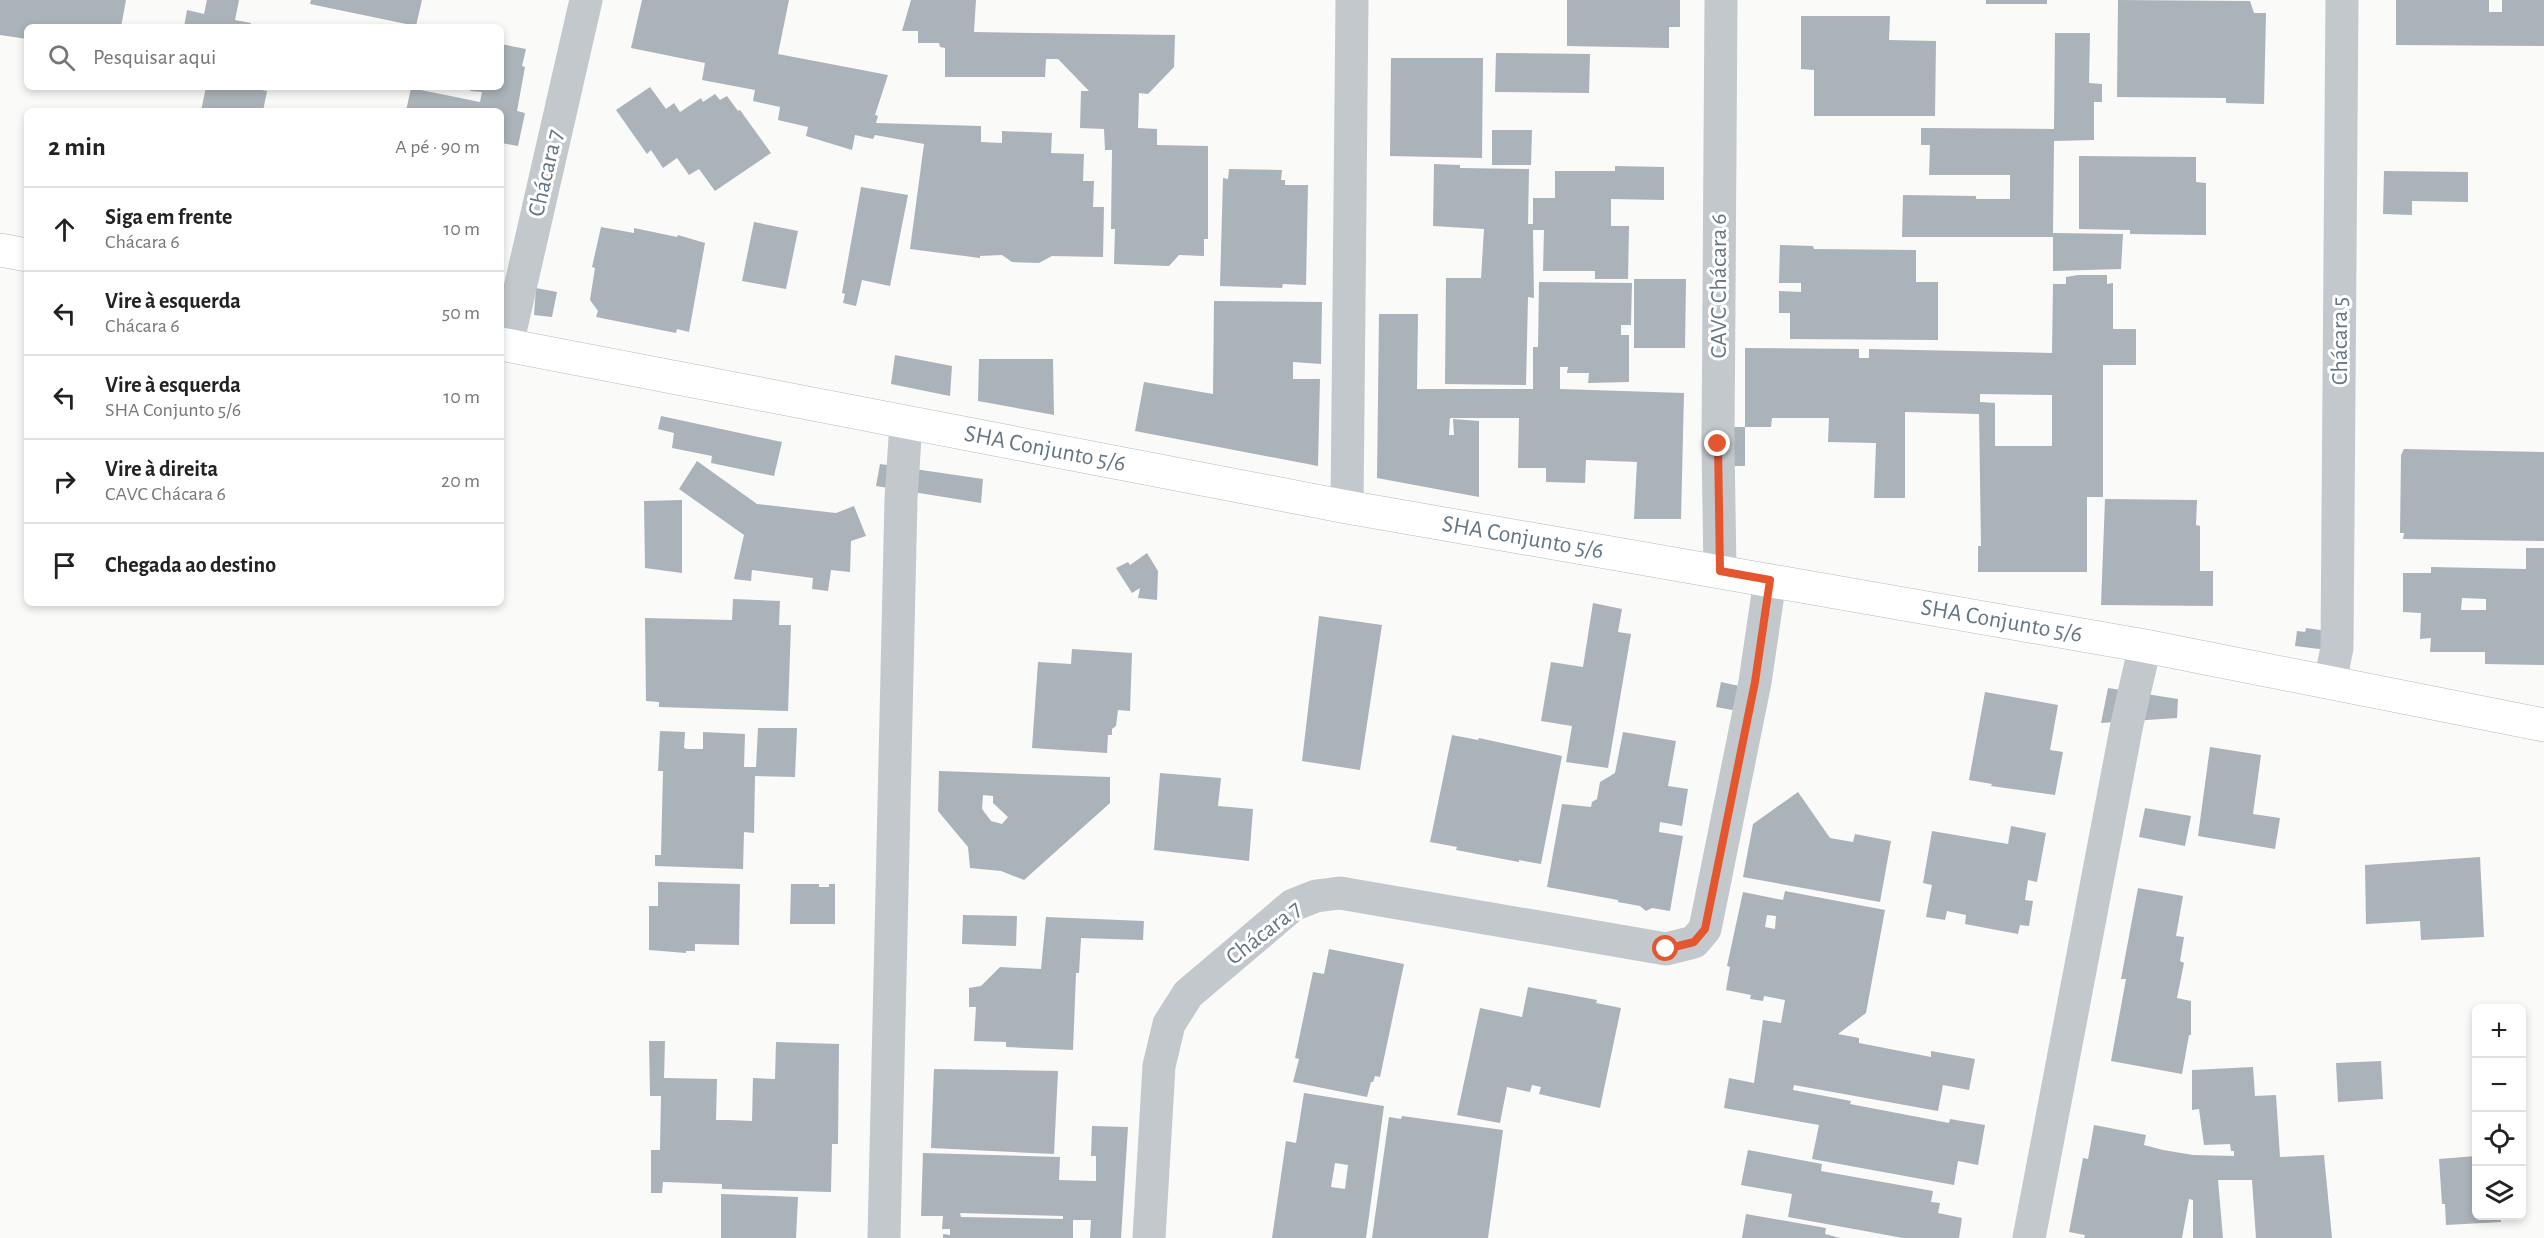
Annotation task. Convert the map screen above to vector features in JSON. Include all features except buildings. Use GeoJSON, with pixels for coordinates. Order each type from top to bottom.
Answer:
{"type":"FeatureCollection","features":[{"type":"Feature","properties":{"kind":"street","name":"Chácara 7"},"geometry":{"type":"LineString","coordinates":[[504,345],[586,0]]}},
{"type":"Feature","properties":{"kind":"street"},"geometry":{"type":"LineString","coordinates":[[1347,507],[1352,0]]}},
{"type":"Feature","properties":{"kind":"street","name":"CAVC Chácara 6"},"geometry":{"type":"LineString","coordinates":[[1720,571],[1718,444],[1721,0]]}},
{"type":"Feature","properties":{"kind":"street","name":"Chácara 5"},"geometry":{"type":"LineString","coordinates":[[2330,682],[2337,648],[2342,0]]}},
{"type":"Feature","properties":{"kind":"street"},"geometry":{"type":"LineString","coordinates":[[0,250],[24,254]]}},
{"type":"Feature","properties":{"kind":"street","name":"SHA Conjunto 5/6"},"geometry":{"type":"LineString","coordinates":[[504,345],[1347,507],[2145,646],[2544,725]]}},
{"type":"Feature","properties":{"kind":"street"},"geometry":{"type":"LineString","coordinates":[[884,1238],[901,499],[906,423]]}},
{"type":"Feature","properties":{"kind":"street","name":"Chácara 7"},"geometry":{"type":"LineString","coordinates":[[1149,1238],[1159,1066],[1170,1024],[1188,994],[1293,905],[1316,896],[1340,893],[1666,949],[1694,942],[1705,929],[1755,682],[1770,580]]}},
{"type":"Feature","properties":{"kind":"street"},"geometry":{"type":"LineString","coordinates":[[2029,1238],[2127,724],[2145,646]]}},
{"type":"Feature","properties":{"kind":"route"},"geometry":{"type":"LineString","coordinates":[[1666,949],[1694,942],[1705,929],[1755,682],[1770,580],[1720,571],[1718,444]]}}]}
